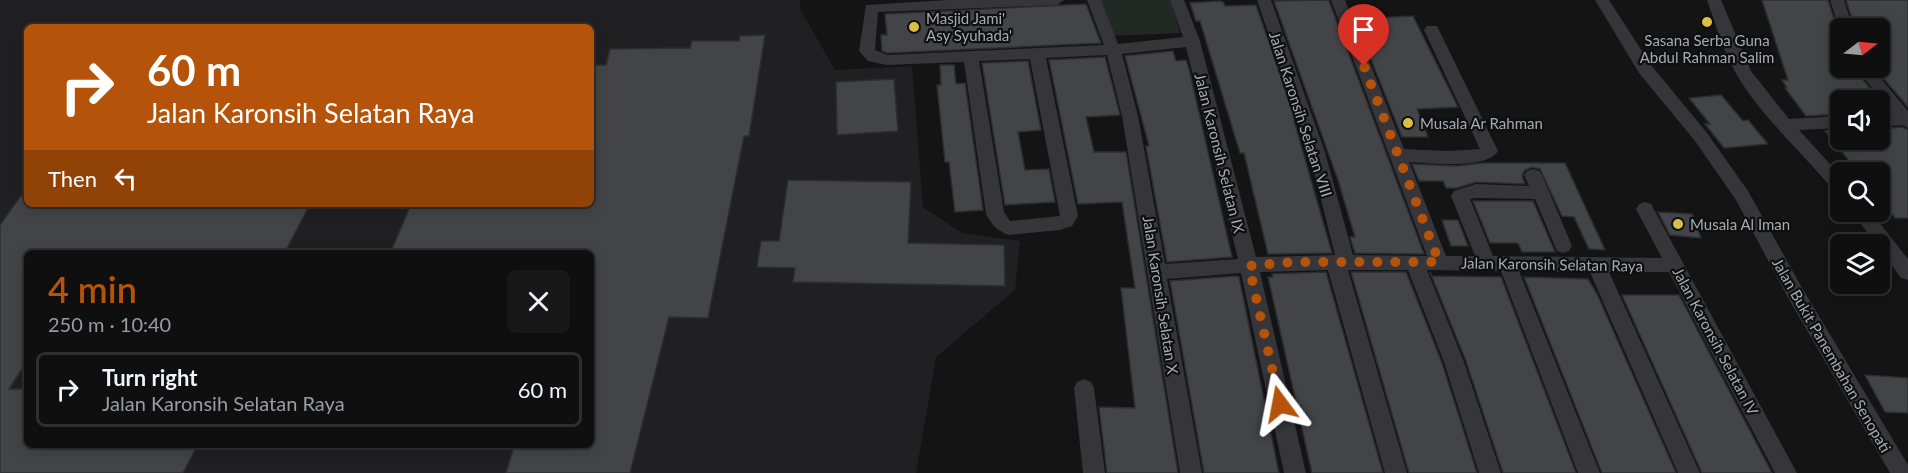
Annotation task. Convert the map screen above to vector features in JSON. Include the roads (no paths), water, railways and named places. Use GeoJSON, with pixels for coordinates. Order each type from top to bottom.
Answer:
{"type":"FeatureCollection","features":[{"type":"Feature","properties":{"kind":"street"},"geometry":{"type":"LineString","coordinates":[[1057,0],[871,8],[867,51],[873,57],[887,60],[1113,50],[1191,41]]}},
{"type":"Feature","properties":{"kind":"street","name":"Jalan Karonsih Selatan X"},"geometry":{"type":"LineString","coordinates":[[1094,0],[1113,50],[1130,116],[1191,473]]}},
{"type":"Feature","properties":{"kind":"street","name":"Jalan Karonsih Selatan IX"},"geometry":{"type":"LineString","coordinates":[[1177,0],[1191,41],[1249,266]]}},
{"type":"Feature","properties":{"kind":"street","name":"Jalan Karonsih Selatan VIII"},"geometry":{"type":"LineString","coordinates":[[1264,0],[1317,152],[1340,263],[1396,473]]}},
{"type":"Feature","properties":{"kind":"street"},"geometry":{"type":"LineString","coordinates":[[1338,0],[1439,262]]}},
{"type":"Feature","properties":{"kind":"street","name":"Jalan Bukit Panembahan Senopati"},"geometry":{"type":"LineString","coordinates":[[1602,0],[1645,69],[1701,137],[1742,196],[1794,291],[1900,473]]}},
{"type":"Feature","properties":{"kind":"street"},"geometry":{"type":"LineString","coordinates":[[1714,0],[1742,70],[1756,91],[1830,175]]}},
{"type":"Feature","properties":{"kind":"street"},"geometry":{"type":"LineString","coordinates":[[1837,0],[1843,18]]}},
{"type":"Feature","properties":{"kind":"street"},"geometry":{"type":"LineString","coordinates":[[1398,155],[1468,157],[1483,156],[1490,151],[1432,30]]}},
{"type":"Feature","properties":{"kind":"street"},"geometry":{"type":"LineString","coordinates":[[969,55],[995,214],[1004,226],[1009,228],[1060,223],[1066,221],[1070,213],[1051,133],[1037,53]]}},
{"type":"Feature","properties":{"kind":"street"},"geometry":{"type":"LineString","coordinates":[[1872,78],[1907,120]]}},
{"type":"Feature","properties":{"kind":"street"},"geometry":{"type":"LineString","coordinates":[[1890,121],[1907,120]]}},
{"type":"Feature","properties":{"kind":"street"},"geometry":{"type":"LineString","coordinates":[[1786,125],[1830,123]]}},
{"type":"Feature","properties":{"kind":"street"},"geometry":{"type":"LineString","coordinates":[[1533,175],[1563,246]]}},
{"type":"Feature","properties":{"kind":"street"},"geometry":{"type":"LineString","coordinates":[[1541,193],[1476,191],[1460,196],[1497,264],[1589,473]]}},
{"type":"Feature","properties":{"kind":"street","name":"Jalan Karonsih Selatan IV"},"geometry":{"type":"LineString","coordinates":[[1645,209],[1786,473]]}},
{"type":"Feature","properties":{"kind":"street"},"geometry":{"type":"LineString","coordinates":[[1869,222],[1908,273]]}},
{"type":"Feature","properties":{"kind":"street","name":"Jalan Karonsih Selatan Raya"},"geometry":{"type":"LineString","coordinates":[[1158,272],[1292,262],[1675,265]]}},
{"type":"Feature","properties":{"kind":"street"},"geometry":{"type":"LineString","coordinates":[[1414,262],[1454,362],[1490,473]]}},
{"type":"Feature","properties":{"kind":"street"},"geometry":{"type":"LineString","coordinates":[[1249,266],[1295,473]]}},
{"type":"Feature","properties":{"kind":"street"},"geometry":{"type":"LineString","coordinates":[[1597,266],[1689,473]]}},
{"type":"Feature","properties":{"kind":"street"},"geometry":{"type":"LineString","coordinates":[[1084,388],[1094,473]]}},
{"type":"Feature","properties":{"kind":"place","name":"Sasana Serba Guna Abdul Rahman Salim"},"geometry":{"type":"Point","coordinates":[1707,22]}},
{"type":"Feature","properties":{"kind":"place","name":"Masjid Jami' Asy Syuhada'"},"geometry":{"type":"Point","coordinates":[914,27]}},
{"type":"Feature","properties":{"kind":"place","name":"Musala Ar Rahman"},"geometry":{"type":"Point","coordinates":[1408,123]}},
{"type":"Feature","properties":{"kind":"place","name":"Musala Al Iman"},"geometry":{"type":"Point","coordinates":[1678,224]}}]}
